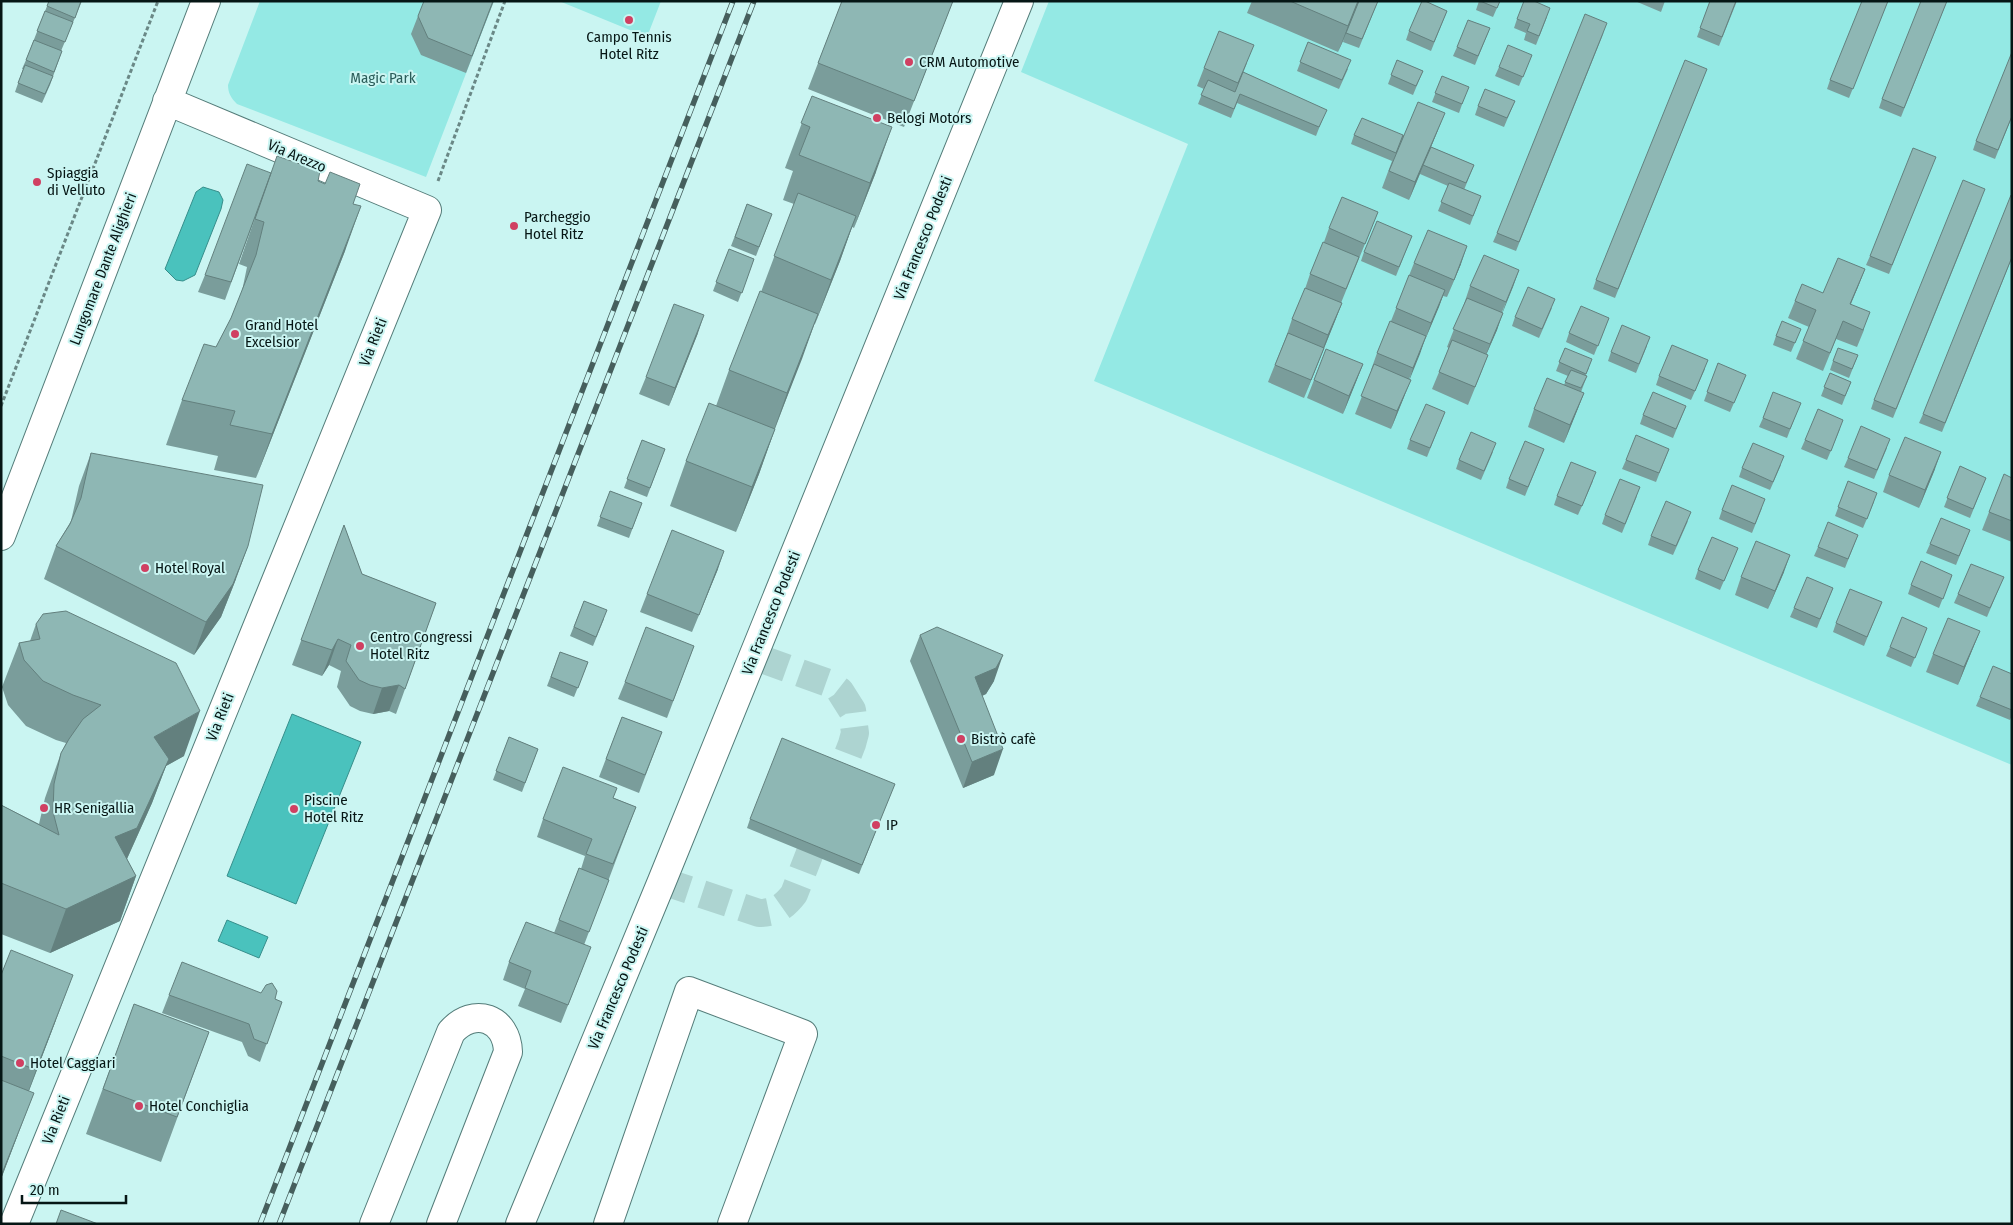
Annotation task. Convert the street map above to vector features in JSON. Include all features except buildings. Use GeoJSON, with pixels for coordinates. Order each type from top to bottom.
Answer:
{"type":"FeatureCollection","features":[{"type":"Feature","properties":{"kind":"street","name":"Lungomare Dante Alighieri"},"geometry":{"type":"LineString","coordinates":[[1,536],[206,1]]}},
{"type":"Feature","properties":{"kind":"street","name":"Via Francesco Podesti"},"geometry":{"type":"LineString","coordinates":[[520,1224],[669,863],[1019,1]]}},
{"type":"Feature","properties":{"kind":"street","name":"Via Arezzo"},"geometry":{"type":"LineString","coordinates":[[167,101],[427,210]]}},
{"type":"Feature","properties":{"kind":"street","name":"Via Rieti"},"geometry":{"type":"LineString","coordinates":[[14,1224],[427,210]]}},
{"type":"Feature","properties":{"kind":"street"},"geometry":{"type":"LineString","coordinates":[[608,1224],[689,991],[803,1034],[732,1224]]}},
{"type":"Feature","properties":{"kind":"street"},"geometry":{"type":"LineString","coordinates":[[374,1224],[451,1032],[458,1024],[468,1019],[479,1017],[490,1020],[498,1026],[506,1038],[508,1052],[441,1224]]}},
{"type":"Feature","properties":{"kind":"path"},"geometry":{"type":"LineString","coordinates":[[1,406],[158,1]]}},
{"type":"Feature","properties":{"kind":"path"},"geometry":{"type":"LineString","coordinates":[[427,210],[505,1]]}},
{"type":"Feature","properties":{"kind":"green space","name":"Magic Park"},"geometry":{"type":"Polygon","coordinates":[[[260,1],[494,1],[426,177],[235,102],[229,93],[228,85],[260,1]]]}},
{"type":"Feature","properties":{"kind":"green space","name":"Campo Tennis Hotel Ritz"},"geometry":{"type":"Polygon","coordinates":[[[559,1],[661,1],[647,37],[559,1]]]}},
{"type":"Feature","properties":{"kind":"green space"},"geometry":{"type":"Polygon","coordinates":[[[1049,1],[2012,1],[2012,765],[1094,381],[1188,144],[1021,72],[1049,1]]]}},
{"type":"Feature","properties":{"kind":"shaded area"},"geometry":{"type":"Polygon","coordinates":[[[203,187],[219,192],[223,200],[221,209],[195,275],[183,281],[176,280],[165,269],[196,192],[203,187]]]}},
{"type":"Feature","properties":{"kind":"shaded area","name":"Piscine Hotel Ritz"},"geometry":{"type":"Polygon","coordinates":[[[292,714],[361,742],[296,904],[227,876],[292,714]]]}},
{"type":"Feature","properties":{"kind":"shaded area"},"geometry":{"type":"Polygon","coordinates":[[[227,920],[268,937],[259,958],[218,941],[227,920]]]}},
{"type":"Feature","properties":{"kind":"tunnel"},"geometry":{"type":"LineString","coordinates":[[662,881],[759,913],[770,912],[779,908],[794,894],[852,744],[855,733],[852,710],[840,691],[831,684],[753,656]]}},
{"type":"Feature","properties":{"kind":"railway"},"geometry":{"type":"LineString","coordinates":[[260,1224],[733,1]]}},
{"type":"Feature","properties":{"kind":"railway"},"geometry":{"type":"LineString","coordinates":[[279,1224],[754,1]]}},
{"type":"Feature","properties":{"kind":"place","name":"Campo Tennis Hotel Ritz"},"geometry":{"type":"Point","coordinates":[629,20]}},
{"type":"Feature","properties":{"kind":"place","name":"CRM Automotive"},"geometry":{"type":"Point","coordinates":[909,62]}},
{"type":"Feature","properties":{"kind":"place","name":"Belogi Motors"},"geometry":{"type":"Point","coordinates":[877,118]}},
{"type":"Feature","properties":{"kind":"place","name":"Spiaggia di Velluto"},"geometry":{"type":"Point","coordinates":[37,182]}},
{"type":"Feature","properties":{"kind":"place","name":"Parcheggio Hotel Ritz"},"geometry":{"type":"Point","coordinates":[514,226]}},
{"type":"Feature","properties":{"kind":"place","name":"Grand Hotel Excelsior"},"geometry":{"type":"Point","coordinates":[235,334]}},
{"type":"Feature","properties":{"kind":"place","name":"Hotel Royal"},"geometry":{"type":"Point","coordinates":[145,568]}},
{"type":"Feature","properties":{"kind":"place","name":"Centro Congressi Hotel Ritz"},"geometry":{"type":"Point","coordinates":[360,646]}},
{"type":"Feature","properties":{"kind":"place","name":"Bistrò cafè"},"geometry":{"type":"Point","coordinates":[961,739]}},
{"type":"Feature","properties":{"kind":"place","name":"HR Senigallia"},"geometry":{"type":"Point","coordinates":[44,808]}},
{"type":"Feature","properties":{"kind":"place","name":"Piscine Hotel Ritz"},"geometry":{"type":"Point","coordinates":[294,809]}},
{"type":"Feature","properties":{"kind":"place","name":"IP"},"geometry":{"type":"Point","coordinates":[876,825]}},
{"type":"Feature","properties":{"kind":"place","name":"Hotel Caggiari"},"geometry":{"type":"Point","coordinates":[20,1063]}},
{"type":"Feature","properties":{"kind":"place","name":"Hotel Conchiglia"},"geometry":{"type":"Point","coordinates":[139,1106]}}]}
